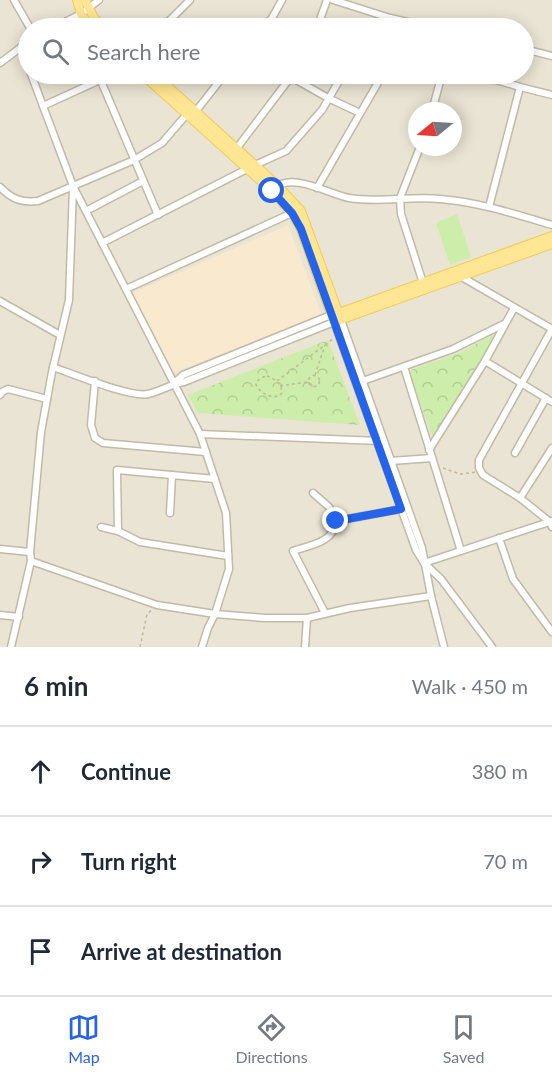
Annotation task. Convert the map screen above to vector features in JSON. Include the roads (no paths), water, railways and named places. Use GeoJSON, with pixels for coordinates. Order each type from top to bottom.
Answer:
{"type":"FeatureCollection","features":[{"type":"Feature","properties":{"kind":"main road"},"geometry":{"type":"LineString","coordinates":[[77,0],[87,18]]}},
{"type":"Feature","properties":{"kind":"main road"},"geometry":{"type":"LineString","coordinates":[[84,12],[85,0]]}},
{"type":"Feature","properties":{"kind":"main road"},"geometry":{"type":"LineString","coordinates":[[84,12],[94,18]]}},
{"type":"Feature","properties":{"kind":"main road"},"geometry":{"type":"LineString","coordinates":[[154,84],[237,148],[252,167]]}},
{"type":"Feature","properties":{"kind":"main road"},"geometry":{"type":"LineString","coordinates":[[164,84],[192,114],[275,188],[292,200],[304,218],[336,317]]}},
{"type":"Feature","properties":{"kind":"main road"},"geometry":{"type":"LineString","coordinates":[[275,188],[301,229],[336,317]]}},
{"type":"Feature","properties":{"kind":"main road"},"geometry":{"type":"LineString","coordinates":[[336,317],[423,283],[458,274],[552,236]]}},
{"type":"Feature","properties":{"kind":"main road"},"geometry":{"type":"LineString","coordinates":[[336,317],[552,244]]}},
{"type":"Feature","properties":{"kind":"street"},"geometry":{"type":"LineString","coordinates":[[14,0],[24,18]]}},
{"type":"Feature","properties":{"kind":"street"},"geometry":{"type":"LineString","coordinates":[[72,18],[99,0]]}},
{"type":"Feature","properties":{"kind":"street"},"geometry":{"type":"LineString","coordinates":[[172,18],[190,0]]}},
{"type":"Feature","properties":{"kind":"street"},"geometry":{"type":"LineString","coordinates":[[270,18],[282,0]]}},
{"type":"Feature","properties":{"kind":"street"},"geometry":{"type":"LineString","coordinates":[[321,18],[327,0]]}},
{"type":"Feature","properties":{"kind":"street"},"geometry":{"type":"LineString","coordinates":[[333,0],[350,3],[390,18]]}},
{"type":"Feature","properties":{"kind":"street"},"geometry":{"type":"LineString","coordinates":[[0,63],[18,49]]}},
{"type":"Feature","properties":{"kind":"street"},"geometry":{"type":"LineString","coordinates":[[534,52],[552,56]]}},
{"type":"Feature","properties":{"kind":"street"},"geometry":{"type":"LineString","coordinates":[[35,84],[73,186],[200,434],[226,513],[229,569],[202,647]]}},
{"type":"Feature","properties":{"kind":"street"},"geometry":{"type":"LineString","coordinates":[[43,106],[94,84]]}},
{"type":"Feature","properties":{"kind":"street"},"geometry":{"type":"LineString","coordinates":[[102,84],[158,215]]}},
{"type":"Feature","properties":{"kind":"street"},"geometry":{"type":"LineString","coordinates":[[0,187],[11,198],[24,202],[38,201],[134,160],[162,143],[192,114],[217,84]]}},
{"type":"Feature","properties":{"kind":"street"},"geometry":{"type":"LineString","coordinates":[[237,148],[285,84]]}},
{"type":"Feature","properties":{"kind":"street"},"geometry":{"type":"LineString","coordinates":[[306,84],[328,98],[360,113]]}},
{"type":"Feature","properties":{"kind":"street"},"geometry":{"type":"LineString","coordinates":[[102,243],[286,151],[322,110],[337,84]]}},
{"type":"Feature","properties":{"kind":"street"},"geometry":{"type":"LineString","coordinates":[[317,188],[377,84]]}},
{"type":"Feature","properties":{"kind":"street"},"geometry":{"type":"LineString","coordinates":[[434,102],[439,84]]}},
{"type":"Feature","properties":{"kind":"street"},"geometry":{"type":"LineString","coordinates":[[510,84],[552,95]]}},
{"type":"Feature","properties":{"kind":"street"},"geometry":{"type":"LineString","coordinates":[[489,207],[520,87]]}},
{"type":"Feature","properties":{"kind":"street"},"geometry":{"type":"LineString","coordinates":[[416,156],[400,198],[401,214],[423,283]]}},
{"type":"Feature","properties":{"kind":"street"},"geometry":{"type":"LineString","coordinates":[[86,211],[143,181]]}},
{"type":"Feature","properties":{"kind":"street"},"geometry":{"type":"LineString","coordinates":[[275,188],[288,182],[346,197],[368,200],[440,199],[489,207],[552,225]]}},
{"type":"Feature","properties":{"kind":"street"},"geometry":{"type":"LineString","coordinates":[[11,647],[31,561],[41,432],[69,300],[73,186]]}},
{"type":"Feature","properties":{"kind":"street"},"geometry":{"type":"LineString","coordinates":[[126,289],[292,213]]}},
{"type":"Feature","properties":{"kind":"street"},"geometry":{"type":"LineString","coordinates":[[458,274],[552,329],[479,460],[479,471],[485,477],[520,498],[551,523]]}},
{"type":"Feature","properties":{"kind":"street"},"geometry":{"type":"LineString","coordinates":[[0,301],[60,335]]}},
{"type":"Feature","properties":{"kind":"street"},"geometry":{"type":"LineString","coordinates":[[429,450],[485,361],[514,308]]}},
{"type":"Feature","properties":{"kind":"street"},"geometry":{"type":"LineString","coordinates":[[53,368],[130,393],[147,395],[184,382],[336,317]]}},
{"type":"Feature","properties":{"kind":"street"},"geometry":{"type":"LineString","coordinates":[[336,317],[338,335],[359,382]]}},
{"type":"Feature","properties":{"kind":"street"},"geometry":{"type":"LineString","coordinates":[[336,317],[416,550],[492,647]]}},
{"type":"Feature","properties":{"kind":"street"},"geometry":{"type":"LineString","coordinates":[[359,382],[453,349],[504,324]]}},
{"type":"Feature","properties":{"kind":"street"},"geometry":{"type":"LineString","coordinates":[[485,361],[549,400],[515,453]]}},
{"type":"Feature","properties":{"kind":"street"},"geometry":{"type":"LineString","coordinates":[[404,367],[461,550]]}},
{"type":"Feature","properties":{"kind":"street"},"geometry":{"type":"LineString","coordinates":[[94,381],[91,425],[95,438],[102,442],[206,452]]}},
{"type":"Feature","properties":{"kind":"street"},"geometry":{"type":"LineString","coordinates":[[0,395],[8,388],[47,399]]}},
{"type":"Feature","properties":{"kind":"street"},"geometry":{"type":"LineString","coordinates":[[200,434],[380,441]]}},
{"type":"Feature","properties":{"kind":"street"},"geometry":{"type":"LineString","coordinates":[[380,441],[391,461],[422,548],[444,647]]}},
{"type":"Feature","properties":{"kind":"street"},"geometry":{"type":"LineString","coordinates":[[520,498],[552,448]]}},
{"type":"Feature","properties":{"kind":"street"},"geometry":{"type":"LineString","coordinates":[[391,461],[432,458]]}},
{"type":"Feature","properties":{"kind":"street"},"geometry":{"type":"LineString","coordinates":[[118,531],[117,470],[215,479]]}},
{"type":"Feature","properties":{"kind":"street"},"geometry":{"type":"LineString","coordinates":[[170,513],[171,475]]}},
{"type":"Feature","properties":{"kind":"street"},"geometry":{"type":"LineString","coordinates":[[313,493],[329,507],[336,521],[334,531],[327,538],[293,551],[325,613]]}},
{"type":"Feature","properties":{"kind":"street"},"geometry":{"type":"LineString","coordinates":[[336,521],[401,509]]}},
{"type":"Feature","properties":{"kind":"street"},"geometry":{"type":"LineString","coordinates":[[424,563],[551,523]]}},
{"type":"Feature","properties":{"kind":"street"},"geometry":{"type":"LineString","coordinates":[[101,527],[118,531],[140,542],[228,556]]}},
{"type":"Feature","properties":{"kind":"street"},"geometry":{"type":"LineString","coordinates":[[499,538],[513,579],[552,633]]}},
{"type":"Feature","properties":{"kind":"street"},"geometry":{"type":"LineString","coordinates":[[0,549],[30,552]]}},
{"type":"Feature","properties":{"kind":"street"},"geometry":{"type":"LineString","coordinates":[[31,561],[157,605],[215,614],[265,618],[307,618],[431,596]]}},
{"type":"Feature","properties":{"kind":"street"},"geometry":{"type":"LineString","coordinates":[[0,615],[19,617]]}},
{"type":"Feature","properties":{"kind":"street"},"geometry":{"type":"LineString","coordinates":[[305,647],[307,618]]}}]}
